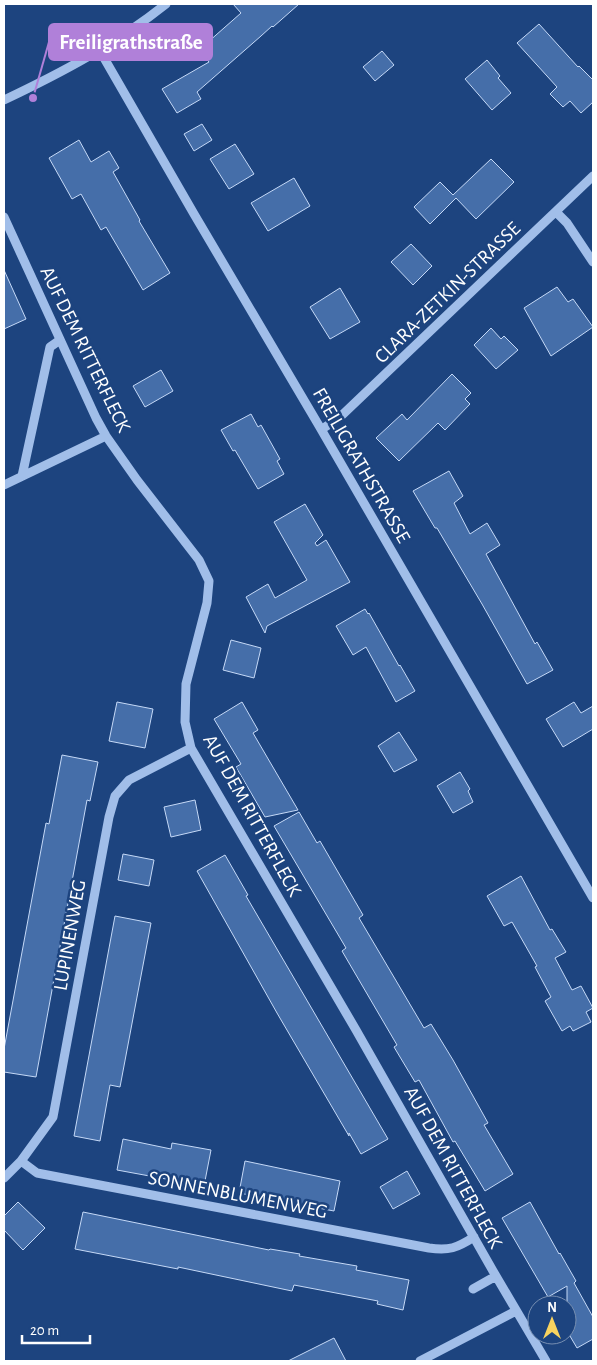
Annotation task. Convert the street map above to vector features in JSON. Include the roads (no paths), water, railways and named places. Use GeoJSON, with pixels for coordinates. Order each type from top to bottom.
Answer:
{"type":"FeatureCollection","features":[{"type":"Feature","properties":{"kind":"street"},"geometry":{"type":"LineString","coordinates":[[4,100],[100,51],[127,34],[166,4]]}},
{"type":"Feature","properties":{"kind":"street","name":"FREILIGRATHSTRASSE"},"geometry":{"type":"LineString","coordinates":[[100,51],[184,197],[322,429],[593,898]]}},
{"type":"Feature","properties":{"kind":"street","name":"CLARA-ZETKIN-STRASSE"},"geometry":{"type":"LineString","coordinates":[[322,429],[339,418],[593,176]]}},
{"type":"Feature","properties":{"kind":"street"},"geometry":{"type":"LineString","coordinates":[[556,212],[567,223],[593,262]]}},
{"type":"Feature","properties":{"kind":"street","name":"AUF DEM RITTERFLECK"},"geometry":{"type":"LineString","coordinates":[[4,217],[106,436],[137,480],[199,560],[209,581],[207,602],[186,684],[185,722],[191,748],[546,1361]]}},
{"type":"Feature","properties":{"kind":"street"},"geometry":{"type":"LineString","coordinates":[[22,476],[50,347],[60,340]]}},
{"type":"Feature","properties":{"kind":"street"},"geometry":{"type":"LineString","coordinates":[[4,485],[106,436]]}},
{"type":"Feature","properties":{"kind":"street","name":"LUPINENWEG"},"geometry":{"type":"LineString","coordinates":[[21,1161],[53,1117],[109,817],[115,796],[129,780],[191,748]]}},
{"type":"Feature","properties":{"kind":"street"},"geometry":{"type":"LineString","coordinates":[[4,1178],[21,1161]]}},
{"type":"Feature","properties":{"kind":"street","name":"SONNENBLUMENWEG"},"geometry":{"type":"LineString","coordinates":[[21,1161],[37,1174],[429,1248],[441,1250],[458,1247],[474,1237]]}},
{"type":"Feature","properties":{"kind":"street"},"geometry":{"type":"LineString","coordinates":[[473,1289],[496,1276]]}},
{"type":"Feature","properties":{"kind":"street"},"geometry":{"type":"LineString","coordinates":[[420,1361],[516,1310]]}},
{"type":"Feature","properties":{"kind":"place","name":"Freiligrathstraße"},"geometry":{"type":"Point","coordinates":[33,98]}}]}
